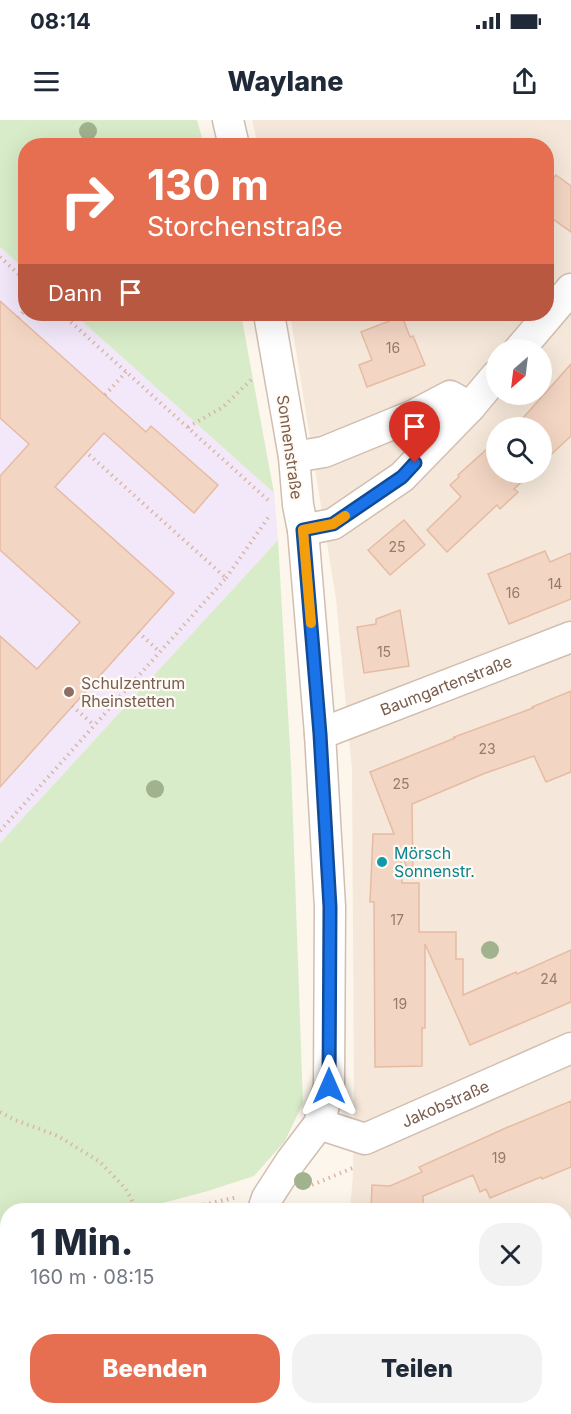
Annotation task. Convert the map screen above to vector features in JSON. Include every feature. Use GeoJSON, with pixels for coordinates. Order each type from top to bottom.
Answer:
{"type":"FeatureCollection","features":[{"type":"Feature","properties":{"kind":"street"},"geometry":{"type":"LineString","coordinates":[[228,120],[232,138]]}},
{"type":"Feature","properties":{"kind":"street"},"geometry":{"type":"LineString","coordinates":[[554,309],[571,289]]}},
{"type":"Feature","properties":{"kind":"street","name":"Sonnenstraße"},"geometry":{"type":"LineString","coordinates":[[266,1203],[291,1161],[319,1124],[329,1086],[330,907],[320,734],[303,530],[298,505],[294,457],[270,321]]}},
{"type":"Feature","properties":{"kind":"street"},"geometry":{"type":"LineString","coordinates":[[528,339],[544,321]]}},
{"type":"Feature","properties":{"kind":"street"},"geometry":{"type":"LineString","coordinates":[[303,530],[333,524],[402,477],[486,388]]}},
{"type":"Feature","properties":{"kind":"street"},"geometry":{"type":"LineString","coordinates":[[294,457],[324,452],[412,416],[450,396],[470,407]]}},
{"type":"Feature","properties":{"kind":"street","name":"Baumgartenstraße"},"geometry":{"type":"LineString","coordinates":[[320,734],[571,637]]}},
{"type":"Feature","properties":{"kind":"street","name":"Jakobstraße"},"geometry":{"type":"LineString","coordinates":[[365,1139],[571,1048]]}},
{"type":"Feature","properties":{"kind":"street"},"geometry":{"type":"LineString","coordinates":[[319,1124],[365,1139]]}},
{"type":"Feature","properties":{"kind":"path"},"geometry":{"type":"LineString","coordinates":[[0,257],[18,273]]}},
{"type":"Feature","properties":{"kind":"path"},"geometry":{"type":"LineString","coordinates":[[0,831],[226,578],[276,507],[70,321]]}},
{"type":"Feature","properties":{"kind":"path"},"geometry":{"type":"LineString","coordinates":[[188,427],[223,407],[276,357]]}},
{"type":"Feature","properties":{"kind":"path"},"geometry":{"type":"LineString","coordinates":[[105,395],[126,372]]}},
{"type":"Feature","properties":{"kind":"path"},"geometry":{"type":"LineString","coordinates":[[86,453],[226,578]]}},
{"type":"Feature","properties":{"kind":"path"},"geometry":{"type":"LineString","coordinates":[[138,632],[160,652]]}},
{"type":"Feature","properties":{"kind":"path"},"geometry":{"type":"LineString","coordinates":[[72,706],[94,725]]}},
{"type":"Feature","properties":{"kind":"path"},"geometry":{"type":"LineString","coordinates":[[0,1112],[58,1136],[100,1162],[126,1190],[133,1203]]}},
{"type":"Feature","properties":{"kind":"path"},"geometry":{"type":"LineString","coordinates":[[267,1203],[361,1165],[365,1139]]}},
{"type":"Feature","properties":{"kind":"path"},"geometry":{"type":"LineString","coordinates":[[209,1203],[234,1197],[261,1203]]}},
{"type":"Feature","properties":{"kind":"shaded area"},"geometry":{"type":"Polygon","coordinates":[[[252,120],[571,120],[571,1203],[351,1203],[354,1100],[352,770],[336,599],[291,321],[554,321],[554,138],[256,138],[252,120]]]}},
{"type":"Feature","properties":{"kind":"shaded area","name":"Schulzentrum Rheinstetten"},"geometry":{"type":"Polygon","coordinates":[[[0,247],[18,264],[18,321],[82,321],[274,493],[278,540],[0,843],[0,247]]]}},
{"type":"Feature","properties":{"kind":"green space"},"geometry":{"type":"Polygon","coordinates":[[[0,120],[197,120],[202,138],[18,138],[18,264],[0,247],[0,120]]]}},
{"type":"Feature","properties":{"kind":"green space"},"geometry":{"type":"Polygon","coordinates":[[[82,321],[242,321],[274,493],[82,321]]]}},
{"type":"Feature","properties":{"kind":"green space"},"geometry":{"type":"Polygon","coordinates":[[[278,540],[291,765],[303,1103],[285,1141],[254,1176],[163,1203],[0,1203],[0,843],[278,540]]]}},
{"type":"Feature","properties":{"kind":"building"},"geometry":{"type":"Polygon","coordinates":[[[556,175],[571,186],[571,232],[554,220],[554,178],[556,175]]]}},
{"type":"Feature","properties":{"kind":"building"},"geometry":{"type":"Polygon","coordinates":[[[0,301],[18,317],[18,321],[22,321],[146,432],[151,426],[218,485],[194,513],[104,433],[55,487],[174,593],[0,787],[0,636],[37,669],[80,622],[0,550],[0,476],[29,444],[0,418],[0,301]]]}},
{"type":"Feature","properties":{"kind":"building"},"geometry":{"type":"Polygon","coordinates":[[[389,321],[404,321],[425,365],[367,387],[359,365],[372,360],[361,332],[389,321]]]}},
{"type":"Feature","properties":{"kind":"building"},"geometry":{"type":"Polygon","coordinates":[[[571,364],[571,436],[552,454],[552,417],[524,417],[534,405],[552,405],[552,385],[571,364]]]}},
{"type":"Feature","properties":{"kind":"building"},"geometry":{"type":"Polygon","coordinates":[[[486,450],[486,483],[520,483],[514,489],[518,492],[500,509],[497,505],[447,552],[427,530],[461,497],[450,485],[459,477],[458,475],[486,450]]]}},
{"type":"Feature","properties":{"kind":"building"},"geometry":{"type":"Polygon","coordinates":[[[404,520],[425,545],[390,575],[368,550],[404,520]]]}},
{"type":"Feature","properties":{"kind":"building"},"geometry":{"type":"Polygon","coordinates":[[[545,551],[550,562],[571,553],[571,599],[509,624],[488,574],[545,551]]]}},
{"type":"Feature","properties":{"kind":"building"},"geometry":{"type":"Polygon","coordinates":[[[400,610],[409,666],[364,673],[357,627],[376,624],[376,619],[400,610]]]}},
{"type":"Feature","properties":{"kind":"building"},"geometry":{"type":"Polygon","coordinates":[[[571,691],[571,772],[546,782],[534,756],[483,774],[412,804],[413,877],[401,853],[402,883],[419,883],[419,932],[456,932],[456,959],[463,959],[463,995],[571,950],[571,1002],[470,1045],[425,944],[425,1028],[422,1028],[422,1066],[375,1067],[374,902],[370,902],[373,834],[394,834],[370,772],[571,691]]]}},
{"type":"Feature","properties":{"kind":"building"},"geometry":{"type":"Polygon","coordinates":[[[571,1101],[571,1167],[490,1198],[486,1189],[480,1192],[473,1175],[423,1196],[423,1203],[371,1203],[372,1185],[390,1186],[422,1172],[419,1167],[571,1101]]]}},
{"type":"Feature","properties":{"kind":"slow traffic"},"geometry":{"type":"LineString","coordinates":[[311,623],[303,530],[333,524],[345,516]]}},
{"type":"Feature","properties":{"kind":"place","name":"Schulzentrum Rheinstetten"},"geometry":{"type":"Point","coordinates":[69,692]}},
{"type":"Feature","properties":{"kind":"place","name":"Mörsch Sonnenstr."},"geometry":{"type":"Point","coordinates":[382,862]}},
{"type":"Feature","properties":{"kind":"route"},"geometry":{"type":"LineString","coordinates":[[329,1086],[330,907],[320,734],[303,530],[333,524],[402,477],[415,463]]}}]}
